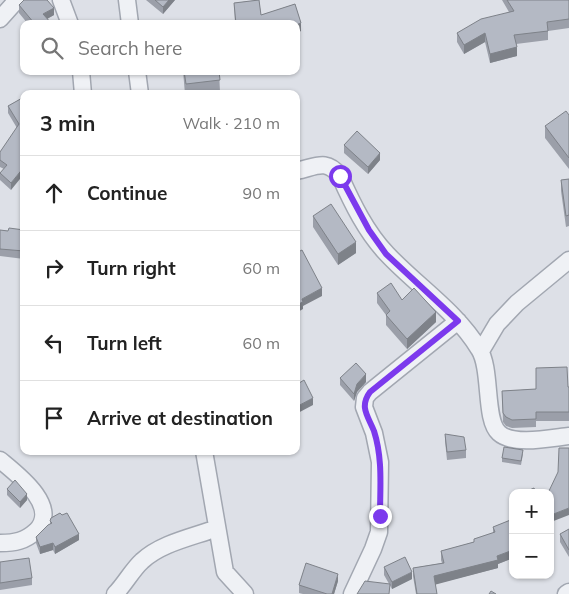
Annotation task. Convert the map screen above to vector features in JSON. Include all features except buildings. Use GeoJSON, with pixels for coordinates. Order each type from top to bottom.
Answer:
{"type":"FeatureCollection","features":[{"type":"Feature","properties":{"kind":"street"},"geometry":{"type":"LineString","coordinates":[[0,19],[17,0]]}},
{"type":"Feature","properties":{"kind":"street"},"geometry":{"type":"LineString","coordinates":[[61,0],[68,20]]}},
{"type":"Feature","properties":{"kind":"street"},"geometry":{"type":"LineString","coordinates":[[127,0],[130,20]]}},
{"type":"Feature","properties":{"kind":"street"},"geometry":{"type":"LineString","coordinates":[[81,75],[83,90]]}},
{"type":"Feature","properties":{"kind":"street"},"geometry":{"type":"LineString","coordinates":[[138,75],[139,90]]}},
{"type":"Feature","properties":{"kind":"street"},"geometry":{"type":"LineString","coordinates":[[300,170],[323,165],[329,165],[334,168],[369,230],[386,254],[458,321],[480,351],[487,374],[492,421],[497,432],[508,439],[532,440],[569,436]]}},
{"type":"Feature","properties":{"kind":"street"},"geometry":{"type":"LineString","coordinates":[[480,351],[497,324],[517,303],[569,260]]}},
{"type":"Feature","properties":{"kind":"street"},"geometry":{"type":"LineString","coordinates":[[352,594],[379,532],[380,462],[374,433],[364,407],[365,398],[458,321]]}},
{"type":"Feature","properties":{"kind":"street"},"geometry":{"type":"LineString","coordinates":[[205,455],[224,572],[245,594]]}},
{"type":"Feature","properties":{"kind":"street"},"geometry":{"type":"LineString","coordinates":[[0,460],[25,481],[42,504],[44,515],[39,528],[28,538],[16,542],[0,543]]}},
{"type":"Feature","properties":{"kind":"street"},"geometry":{"type":"LineString","coordinates":[[115,594],[142,561],[153,553],[164,547],[217,528]]}},
{"type":"Feature","properties":{"kind":"route"},"geometry":{"type":"LineString","coordinates":[[340,176],[369,230],[386,254],[411,275],[458,321],[365,398],[364,407],[374,433],[380,462],[380,516]]}}]}
